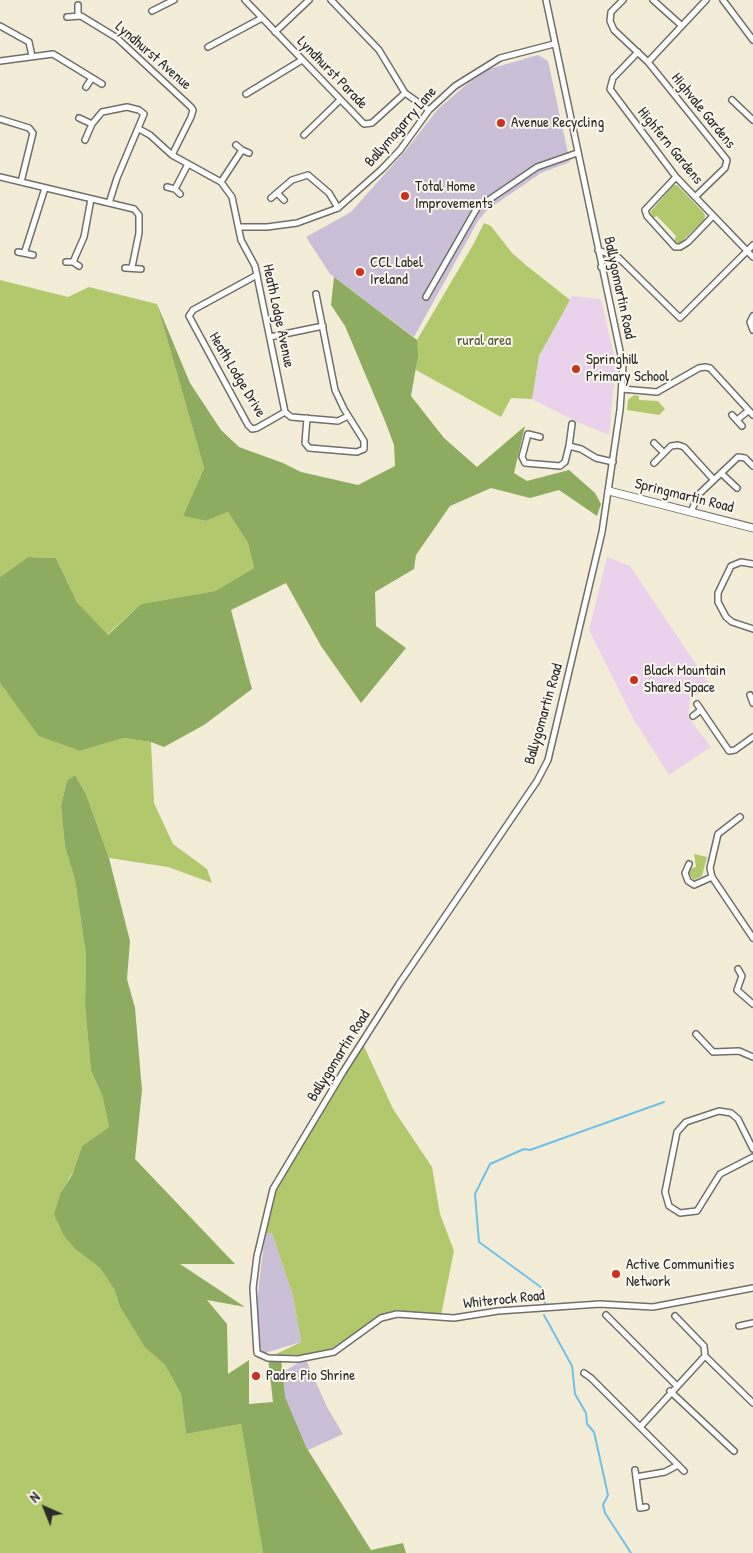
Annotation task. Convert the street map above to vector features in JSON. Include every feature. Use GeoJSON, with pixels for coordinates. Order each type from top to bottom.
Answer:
{"type":"FeatureCollection","features":[{"type":"Feature","properties":{"kind":"street"},"geometry":{"type":"LineString","coordinates":[[152,11],[174,0]]}},
{"type":"Feature","properties":{"kind":"street","name":"Lyndhurst Parade"},"geometry":{"type":"LineString","coordinates":[[245,0],[361,122],[369,126],[405,93]]}},
{"type":"Feature","properties":{"kind":"street"},"geometry":{"type":"LineString","coordinates":[[275,32],[309,0]]}},
{"type":"Feature","properties":{"kind":"street"},"geometry":{"type":"LineString","coordinates":[[331,0],[379,50],[405,93],[429,110]]}},
{"type":"Feature","properties":{"kind":"street","name":"Ballygomartin Road"},"geometry":{"type":"LineString","coordinates":[[268,1358],[256,1353],[253,1288],[257,1256],[273,1189],[343,1072],[537,781],[548,760],[590,585],[613,462],[622,389],[621,357],[546,0]]}},
{"type":"Feature","properties":{"kind":"street"},"geometry":{"type":"LineString","coordinates":[[623,0],[611,12],[610,21],[614,30],[648,62],[706,0]]}},
{"type":"Feature","properties":{"kind":"street"},"geometry":{"type":"LineString","coordinates":[[653,0],[681,26]]}},
{"type":"Feature","properties":{"kind":"street"},"geometry":{"type":"LineString","coordinates":[[723,0],[753,40]]}},
{"type":"Feature","properties":{"kind":"street"},"geometry":{"type":"LineString","coordinates":[[67,17],[78,15],[78,5]]}},
{"type":"Feature","properties":{"kind":"street","name":"Lyndhurst Avenue"},"geometry":{"type":"LineString","coordinates":[[78,15],[117,38],[191,107],[193,110],[192,118],[172,155]]}},
{"type":"Feature","properties":{"kind":"street"},"geometry":{"type":"LineString","coordinates":[[208,48],[262,18]]}},
{"type":"Feature","properties":{"kind":"street"},"geometry":{"type":"LineString","coordinates":[[0,26],[29,42],[32,56]]}},
{"type":"Feature","properties":{"kind":"street","name":"Ballymagarry Lane"},"geometry":{"type":"LineString","coordinates":[[240,227],[297,224],[338,208],[382,169],[400,150],[429,110],[455,86],[500,58],[554,44]]}},
{"type":"Feature","properties":{"kind":"street","name":"Highfern Gardens"},"geometry":{"type":"LineString","coordinates":[[638,52],[613,78],[610,89],[676,177],[753,257]]}},
{"type":"Feature","properties":{"kind":"street"},"geometry":{"type":"LineString","coordinates":[[0,61],[32,56],[58,55],[102,84]]}},
{"type":"Feature","properties":{"kind":"street"},"geometry":{"type":"LineString","coordinates":[[246,94],[302,60]]}},
{"type":"Feature","properties":{"kind":"street","name":"Highvale Gardens"},"geometry":{"type":"LineString","coordinates":[[648,62],[727,160],[725,168],[695,197]]}},
{"type":"Feature","properties":{"kind":"street"},"geometry":{"type":"LineString","coordinates":[[86,87],[92,78]]}},
{"type":"Feature","properties":{"kind":"street"},"geometry":{"type":"LineString","coordinates":[[304,135],[340,100]]}},
{"type":"Feature","properties":{"kind":"street"},"geometry":{"type":"LineString","coordinates":[[732,100],[753,120]]}},
{"type":"Feature","properties":{"kind":"street"},"geometry":{"type":"LineString","coordinates":[[85,140],[92,124],[102,112],[127,107],[139,110],[144,114],[117,178],[110,202]]}},
{"type":"Feature","properties":{"kind":"street"},"geometry":{"type":"LineString","coordinates":[[79,118],[92,124]]}},
{"type":"Feature","properties":{"kind":"street"},"geometry":{"type":"LineString","coordinates":[[0,119],[29,128],[33,133],[21,182]]}},
{"type":"Feature","properties":{"kind":"street"},"geometry":{"type":"LineString","coordinates":[[139,129],[150,135],[172,155],[221,182],[242,150]]}},
{"type":"Feature","properties":{"kind":"street"},"geometry":{"type":"LineString","coordinates":[[236,145],[249,153]]}},
{"type":"Feature","properties":{"kind":"street"},"geometry":{"type":"LineString","coordinates":[[426,297],[477,208],[537,167],[577,153]]}},
{"type":"Feature","properties":{"kind":"street"},"geometry":{"type":"LineString","coordinates":[[175,189],[188,164]]}},
{"type":"Feature","properties":{"kind":"street"},"geometry":{"type":"LineString","coordinates":[[271,198],[298,176],[308,175],[329,193],[338,208]]}},
{"type":"Feature","properties":{"kind":"street"},"geometry":{"type":"LineString","coordinates":[[0,176],[134,209],[139,215],[139,233],[132,267]]}},
{"type":"Feature","properties":{"kind":"street"},"geometry":{"type":"LineString","coordinates":[[676,177],[645,210],[646,216],[674,247],[680,247],[688,242],[713,216]]}},
{"type":"Feature","properties":{"kind":"street","name":"Heath Lodge Avenue"},"geometry":{"type":"LineString","coordinates":[[221,182],[232,197],[242,240],[254,260],[285,412]]}},
{"type":"Feature","properties":{"kind":"street"},"geometry":{"type":"LineString","coordinates":[[167,187],[175,189],[180,194]]}},
{"type":"Feature","properties":{"kind":"street"},"geometry":{"type":"LineString","coordinates":[[25,251],[45,188]]}},
{"type":"Feature","properties":{"kind":"street"},"geometry":{"type":"LineString","coordinates":[[276,193],[284,200]]}},
{"type":"Feature","properties":{"kind":"street"},"geometry":{"type":"LineString","coordinates":[[73,262],[84,238],[91,199]]}},
{"type":"Feature","properties":{"kind":"street"},"geometry":{"type":"LineString","coordinates":[[598,250],[619,258],[680,318],[753,245]]}},
{"type":"Feature","properties":{"kind":"street"},"geometry":{"type":"LineString","coordinates":[[18,252],[25,251],[33,255]]}},
{"type":"Feature","properties":{"kind":"street"},"geometry":{"type":"LineString","coordinates":[[602,267],[610,265],[619,258]]}},
{"type":"Feature","properties":{"kind":"street"},"geometry":{"type":"LineString","coordinates":[[66,262],[73,262],[79,266]]}},
{"type":"Feature","properties":{"kind":"street"},"geometry":{"type":"LineString","coordinates":[[125,268],[141,269]]}},
{"type":"Feature","properties":{"kind":"street","name":"Heath Lodge Drive"},"geometry":{"type":"LineString","coordinates":[[257,275],[193,310],[189,316],[250,427],[258,428],[285,412],[291,417],[338,420],[348,416]]}},
{"type":"Feature","properties":{"kind":"street"},"geometry":{"type":"LineString","coordinates":[[307,418],[305,442],[308,448],[360,452],[364,449],[365,444],[335,390],[316,294]]}},
{"type":"Feature","properties":{"kind":"street"},"geometry":{"type":"LineString","coordinates":[[753,316],[750,322],[753,330]]}},
{"type":"Feature","properties":{"kind":"street"},"geometry":{"type":"LineString","coordinates":[[270,338],[323,326]]}},
{"type":"Feature","properties":{"kind":"street"},"geometry":{"type":"LineString","coordinates":[[622,389],[657,392],[692,371],[705,367],[710,368],[753,415]]}},
{"type":"Feature","properties":{"kind":"street"},"geometry":{"type":"LineString","coordinates":[[737,420],[748,411]]}},
{"type":"Feature","properties":{"kind":"street"},"geometry":{"type":"LineString","coordinates":[[732,415],[742,426]]}},
{"type":"Feature","properties":{"kind":"street"},"geometry":{"type":"LineString","coordinates":[[540,437],[528,434],[522,457],[525,463],[560,466],[565,462],[572,424]]}},
{"type":"Feature","properties":{"kind":"street"},"geometry":{"type":"LineString","coordinates":[[654,442],[664,454]]}},
{"type":"Feature","properties":{"kind":"street"},"geometry":{"type":"LineString","coordinates":[[569,446],[581,449],[596,458],[613,462]]}},
{"type":"Feature","properties":{"kind":"street"},"geometry":{"type":"LineString","coordinates":[[654,463],[671,446],[684,447],[714,480]]}},
{"type":"Feature","properties":{"kind":"street"},"geometry":{"type":"LineString","coordinates":[[691,512],[698,495],[738,457],[745,458],[753,466]]}},
{"type":"Feature","properties":{"kind":"street"},"geometry":{"type":"LineString","coordinates":[[720,474],[736,488]]}},
{"type":"Feature","properties":{"kind":"street","name":"Springmartin Road"},"geometry":{"type":"LineString","coordinates":[[609,491],[753,528]]}},
{"type":"Feature","properties":{"kind":"street"},"geometry":{"type":"LineString","coordinates":[[753,564],[741,562],[731,566],[718,593],[718,602],[726,618],[753,629]]}},
{"type":"Feature","properties":{"kind":"street"},"geometry":{"type":"LineString","coordinates":[[750,695],[753,702]]}},
{"type":"Feature","properties":{"kind":"street"},"geometry":{"type":"LineString","coordinates":[[698,704],[730,750],[735,750],[753,737]]}},
{"type":"Feature","properties":{"kind":"street"},"geometry":{"type":"LineString","coordinates":[[693,716],[701,710]]}},
{"type":"Feature","properties":{"kind":"street"},"geometry":{"type":"LineString","coordinates":[[740,817],[718,834],[710,868],[712,877],[753,938]]}},
{"type":"Feature","properties":{"kind":"street"},"geometry":{"type":"LineString","coordinates":[[689,864],[684,873],[688,881],[694,885],[698,885],[712,877]]}},
{"type":"Feature","properties":{"kind":"street"},"geometry":{"type":"LineString","coordinates":[[738,969],[742,976],[737,990],[753,1003]]}},
{"type":"Feature","properties":{"kind":"street"},"geometry":{"type":"LineString","coordinates":[[696,1034],[712,1052],[739,1051],[753,1056]]}},
{"type":"Feature","properties":{"kind":"street"},"geometry":{"type":"LineString","coordinates":[[753,1149],[738,1119],[731,1113],[719,1112],[686,1122],[677,1132],[665,1192],[669,1206],[680,1213],[697,1211],[720,1174],[753,1157]]}},
{"type":"Feature","properties":{"kind":"street","name":"Whiterock Road"},"geometry":{"type":"LineString","coordinates":[[268,1358],[298,1359],[334,1352],[382,1318],[397,1314],[454,1318],[498,1311],[600,1304],[653,1307],[753,1288]]}},
{"type":"Feature","properties":{"kind":"street"},"geometry":{"type":"LineString","coordinates":[[606,1315],[676,1385]]}},
{"type":"Feature","properties":{"kind":"street"},"geometry":{"type":"LineString","coordinates":[[674,1316],[704,1346],[705,1356],[753,1403]]}},
{"type":"Feature","properties":{"kind":"street"},"geometry":{"type":"LineString","coordinates":[[738,1326],[753,1323]]}},
{"type":"Feature","properties":{"kind":"street"},"geometry":{"type":"LineString","coordinates":[[641,1426],[670,1391],[705,1356]]}},
{"type":"Feature","properties":{"kind":"street"},"geometry":{"type":"LineString","coordinates":[[584,1374],[641,1426],[684,1471]]}},
{"type":"Feature","properties":{"kind":"street"},"geometry":{"type":"LineString","coordinates":[[670,1391],[734,1451]]}},
{"type":"Feature","properties":{"kind":"street"},"geometry":{"type":"LineString","coordinates":[[636,1477],[665,1472],[678,1465]]}},
{"type":"Feature","properties":{"kind":"street"},"geometry":{"type":"LineString","coordinates":[[635,1470],[640,1508],[646,1507]]}},
{"type":"Feature","properties":{"kind":"shaded area"},"geometry":{"type":"Polygon","coordinates":[[[538,55],[548,61],[570,162],[541,173],[487,210],[478,221],[414,337],[330,274],[306,237],[351,212],[406,150],[438,109],[467,84],[489,69],[538,55]]]}},
{"type":"Feature","properties":{"kind":"shaded area","name":"Springhill Primary School"},"geometry":{"type":"Polygon","coordinates":[[[572,296],[601,299],[616,364],[609,435],[575,421],[532,399],[539,356],[572,296]]]}},
{"type":"Feature","properties":{"kind":"shaded area"},"geometry":{"type":"Polygon","coordinates":[[[607,557],[630,566],[710,685],[690,699],[688,717],[711,747],[669,775],[634,720],[589,630],[607,557]]]}},
{"type":"Feature","properties":{"kind":"shaded area"},"geometry":{"type":"Polygon","coordinates":[[[272,1233],[293,1296],[301,1342],[265,1353],[261,1352],[256,1330],[257,1301],[265,1234],[272,1233]]]}},
{"type":"Feature","properties":{"kind":"shaded area"},"geometry":{"type":"Polygon","coordinates":[[[306,1360],[327,1407],[343,1434],[293,1457],[274,1378],[306,1360]]]}},
{"type":"Feature","properties":{"kind":"green space"},"geometry":{"type":"Polygon","coordinates":[[[674,185],[677,185],[705,216],[704,220],[679,244],[674,241],[676,236],[657,216],[653,218],[650,212],[674,185]]]}},
{"type":"Feature","properties":{"kind":"green space","name":"rural area"},"geometry":{"type":"Polygon","coordinates":[[[484,223],[491,226],[512,253],[570,300],[539,356],[532,399],[511,398],[501,417],[416,370],[417,340],[484,223]]]}},
{"type":"Feature","properties":{"kind":"green space"},"geometry":{"type":"Polygon","coordinates":[[[334,277],[417,340],[418,356],[411,396],[444,438],[477,467],[525,426],[514,473],[527,481],[569,470],[595,493],[601,504],[597,516],[559,490],[530,498],[491,488],[450,506],[416,555],[414,569],[375,592],[376,626],[406,648],[361,703],[321,646],[286,583],[231,610],[252,689],[204,725],[164,747],[151,742],[124,738],[80,751],[39,736],[0,683],[0,577],[28,557],[56,558],[77,602],[108,635],[141,604],[215,591],[254,568],[248,543],[228,512],[206,521],[183,516],[204,468],[157,304],[190,383],[221,430],[239,447],[283,463],[301,472],[358,485],[395,466],[394,445],[385,421],[345,326],[331,305],[334,277]]]}},
{"type":"Feature","properties":{"kind":"green space"},"geometry":{"type":"Polygon","coordinates":[[[0,280],[68,297],[89,287],[157,304],[204,468],[183,516],[206,521],[228,512],[248,543],[254,568],[215,591],[141,604],[107,635],[77,602],[56,558],[28,557],[0,577],[0,280]]]}},
{"type":"Feature","properties":{"kind":"green space"},"geometry":{"type":"Polygon","coordinates":[[[634,395],[639,396],[639,400],[658,401],[665,409],[659,415],[627,410],[628,400],[634,395]]]}},
{"type":"Feature","properties":{"kind":"green space"},"geometry":{"type":"Polygon","coordinates":[[[0,683],[40,736],[80,751],[124,738],[151,742],[154,803],[173,844],[207,869],[212,883],[168,867],[109,858],[86,794],[75,775],[67,780],[61,806],[65,847],[75,880],[86,955],[85,1006],[91,1071],[102,1095],[109,1127],[82,1146],[73,1172],[61,1192],[64,1236],[75,1249],[100,1268],[114,1289],[120,1307],[145,1346],[165,1365],[181,1394],[186,1434],[241,1424],[263,1553],[0,1553],[0,683]]]}},
{"type":"Feature","properties":{"kind":"green space"},"geometry":{"type":"Polygon","coordinates":[[[75,775],[86,794],[109,858],[130,941],[127,979],[135,1008],[142,1090],[135,1159],[235,1264],[180,1264],[245,1307],[207,1300],[227,1324],[228,1374],[249,1360],[249,1404],[273,1402],[268,1358],[281,1359],[285,1397],[306,1447],[371,1550],[403,1543],[406,1553],[263,1553],[241,1424],[186,1434],[181,1394],[165,1365],[145,1347],[120,1307],[114,1289],[100,1268],[75,1249],[64,1236],[54,1214],[61,1192],[72,1175],[82,1146],[109,1127],[102,1095],[91,1071],[85,1006],[86,955],[75,880],[65,847],[61,806],[67,780],[75,775]]]}},
{"type":"Feature","properties":{"kind":"green space"},"geometry":{"type":"Polygon","coordinates":[[[694,854],[707,857],[702,876],[694,880],[688,873],[689,869],[696,867],[694,854]]]}},
{"type":"Feature","properties":{"kind":"green space"},"geometry":{"type":"Polygon","coordinates":[[[362,1042],[393,1109],[432,1167],[440,1214],[454,1251],[440,1320],[397,1314],[369,1327],[334,1352],[289,1359],[268,1358],[301,1342],[293,1296],[272,1233],[264,1234],[270,1203],[282,1171],[362,1042]]]}},
{"type":"Feature","properties":{"kind":"waterway"},"geometry":{"type":"LineString","coordinates":[[545,1303],[542,1288],[479,1242],[475,1194],[490,1164],[524,1149],[530,1150],[664,1102]]}},
{"type":"Feature","properties":{"kind":"waterway"},"geometry":{"type":"LineString","coordinates":[[544,1315],[572,1366],[575,1394],[586,1413],[587,1424],[594,1432],[608,1495],[603,1505],[605,1513],[631,1553]]}},
{"type":"Feature","properties":{"kind":"place","name":"Avenue Recycling"},"geometry":{"type":"Point","coordinates":[501,123]}},
{"type":"Feature","properties":{"kind":"place","name":"Total Home Improvements"},"geometry":{"type":"Point","coordinates":[405,196]}},
{"type":"Feature","properties":{"kind":"place","name":"CCL Label Ireland"},"geometry":{"type":"Point","coordinates":[360,272]}},
{"type":"Feature","properties":{"kind":"place","name":"Springhill Primary School"},"geometry":{"type":"Point","coordinates":[576,369]}},
{"type":"Feature","properties":{"kind":"place","name":"Black Mountain Shared Space"},"geometry":{"type":"Point","coordinates":[634,680]}},
{"type":"Feature","properties":{"kind":"place","name":"Active Communities Network"},"geometry":{"type":"Point","coordinates":[616,1274]}},
{"type":"Feature","properties":{"kind":"place","name":"Padre Pio Shrine"},"geometry":{"type":"Point","coordinates":[256,1376]}}]}
